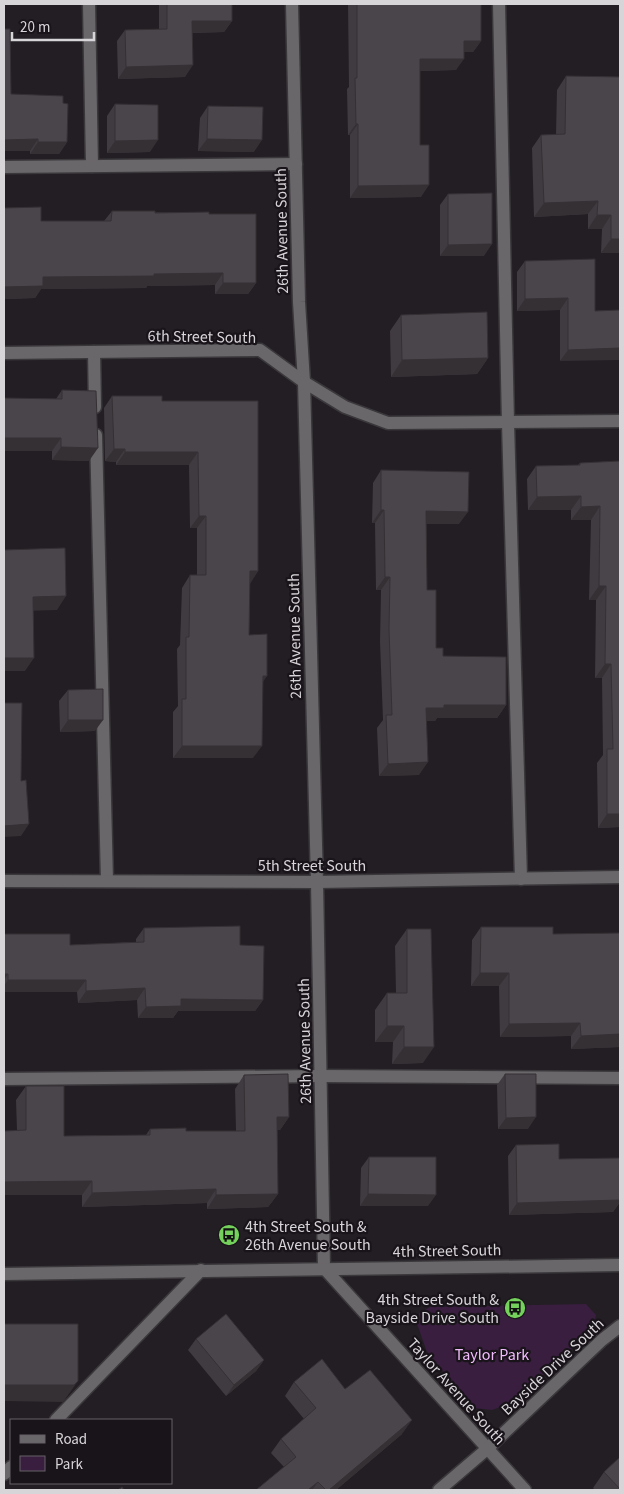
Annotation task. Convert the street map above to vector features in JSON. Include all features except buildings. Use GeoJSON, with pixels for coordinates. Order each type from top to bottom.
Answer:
{"type":"FeatureCollection","features":[{"type":"Feature","properties":{"kind":"street"},"geometry":{"type":"LineString","coordinates":[[89,4],[92,166]]}},
{"type":"Feature","properties":{"kind":"street","name":"26th Avenue South"},"geometry":{"type":"LineString","coordinates":[[292,4],[317,882],[324,1268]]}},
{"type":"Feature","properties":{"kind":"street"},"geometry":{"type":"LineString","coordinates":[[499,4],[508,423],[521,879]]}},
{"type":"Feature","properties":{"kind":"street"},"geometry":{"type":"LineString","coordinates":[[4,167],[296,164]]}},
{"type":"Feature","properties":{"kind":"street","name":"6th Street South"},"geometry":{"type":"LineString","coordinates":[[4,353],[260,350],[304,382],[345,407],[388,423],[620,421]]}},
{"type":"Feature","properties":{"kind":"street"},"geometry":{"type":"LineString","coordinates":[[94,352],[107,881]]}},
{"type":"Feature","properties":{"kind":"street","name":"5th Street South"},"geometry":{"type":"LineString","coordinates":[[4,881],[317,882],[620,877]]}},
{"type":"Feature","properties":{"kind":"street"},"geometry":{"type":"LineString","coordinates":[[4,1079],[321,1076],[620,1078]]}},
{"type":"Feature","properties":{"kind":"street","name":"4th Street South"},"geometry":{"type":"LineString","coordinates":[[4,1274],[620,1265]]}},
{"type":"Feature","properties":{"kind":"street","name":"Taylor Avenue South"},"geometry":{"type":"LineString","coordinates":[[324,1268],[525,1490]]}},
{"type":"Feature","properties":{"kind":"street"},"geometry":{"type":"LineString","coordinates":[[57,1419],[202,1270]]}},
{"type":"Feature","properties":{"kind":"street","name":"Bayside Drive South"},"geometry":{"type":"LineString","coordinates":[[439,1490],[487,1449],[602,1340],[620,1326]]}},
{"type":"Feature","properties":{"kind":"green space","name":"Taylor Park"},"geometry":{"type":"Polygon","coordinates":[[[586,1304],[596,1315],[593,1329],[514,1402],[492,1410],[474,1408],[427,1352],[417,1324],[419,1313],[430,1307],[586,1304]]]}},
{"type":"Feature","properties":{"kind":"place","name":"4th Street South & 26th Avenue South"},"geometry":{"type":"Point","coordinates":[229,1235]}},
{"type":"Feature","properties":{"kind":"place","name":"4th Street South & Bayside Drive South"},"geometry":{"type":"Point","coordinates":[515,1308]}}]}
